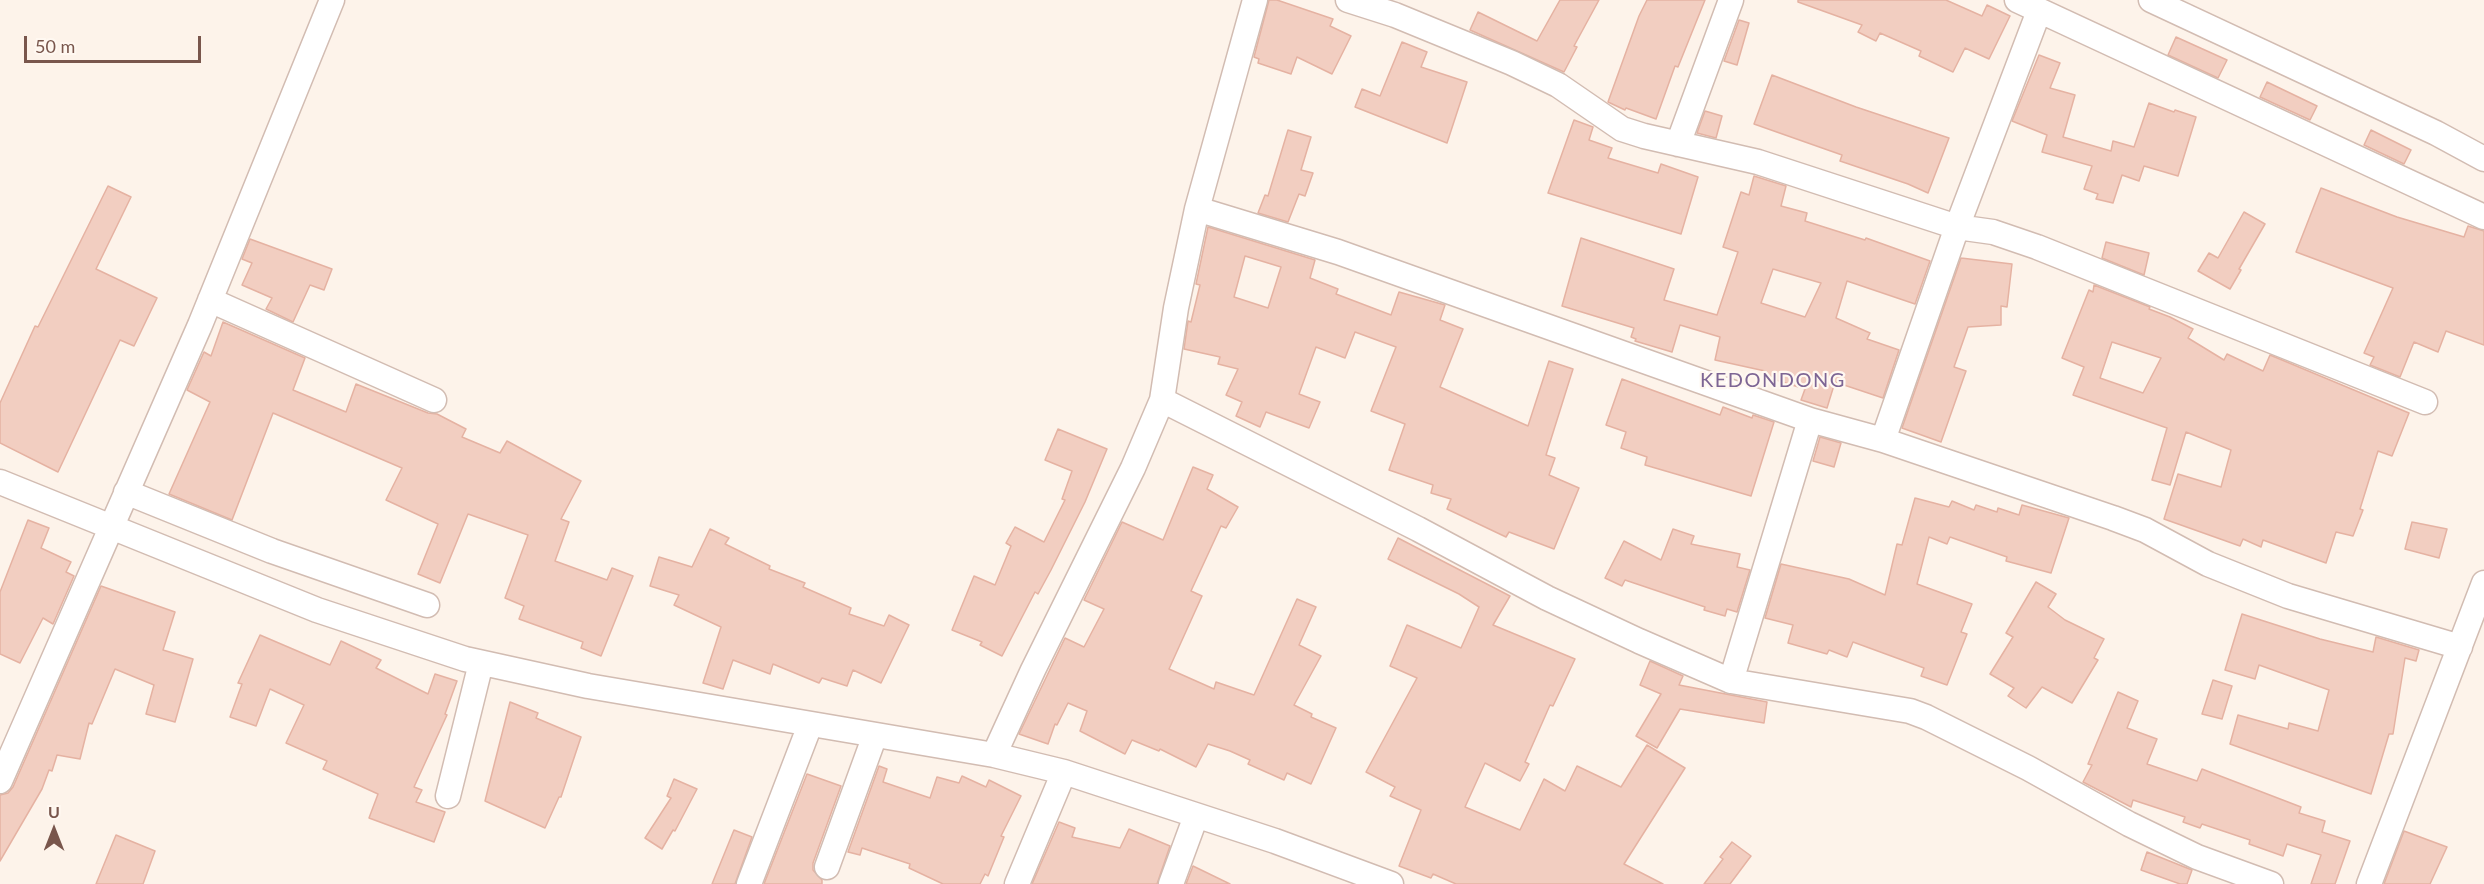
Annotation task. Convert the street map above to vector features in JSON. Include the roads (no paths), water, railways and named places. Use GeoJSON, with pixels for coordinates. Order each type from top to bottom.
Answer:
{"type":"FeatureCollection","features":[{"type":"Feature","properties":{"kind":"street"},"geometry":{"type":"LineString","coordinates":[[0,781],[210,300],[332,0]]}},
{"type":"Feature","properties":{"kind":"street"},"geometry":{"type":"LineString","coordinates":[[994,755],[1033,670],[1129,478],[1162,400],[1176,308],[1197,209],[1255,0]]}},
{"type":"Feature","properties":{"kind":"street"},"geometry":{"type":"LineString","coordinates":[[1348,0],[1395,15],[1512,63],[1558,85],[1622,129],[1758,162],[1957,227],[1993,232],[2037,247],[2425,402]]}},
{"type":"Feature","properties":{"kind":"street"},"geometry":{"type":"LineString","coordinates":[[1678,144],[1731,0]]}},
{"type":"Feature","properties":{"kind":"street"},"geometry":{"type":"LineString","coordinates":[[2017,0],[2484,217]]}},
{"type":"Feature","properties":{"kind":"street"},"geometry":{"type":"LineString","coordinates":[[2151,0],[2436,134],[2484,159]]}},
{"type":"Feature","properties":{"kind":"street"},"geometry":{"type":"LineString","coordinates":[[1883,440],[1957,227],[2039,11]]}},
{"type":"Feature","properties":{"kind":"street"},"geometry":{"type":"LineString","coordinates":[[1197,209],[1380,266],[1810,420],[1883,440],[2145,530],[2208,564],[2288,596],[2460,647]]}},
{"type":"Feature","properties":{"kind":"street"},"geometry":{"type":"LineString","coordinates":[[210,300],[434,400]]}},
{"type":"Feature","properties":{"kind":"street"},"geometry":{"type":"LineString","coordinates":[[1162,400],[1547,597],[1639,641],[1731,681],[1848,699],[1918,714],[2197,857],[2271,884]]}},
{"type":"Feature","properties":{"kind":"street"},"geometry":{"type":"LineString","coordinates":[[1731,681],[1810,420]]}},
{"type":"Feature","properties":{"kind":"street"},"geometry":{"type":"LineString","coordinates":[[0,482],[110,528],[373,630],[481,663],[588,686],[994,755],[1064,772],[1275,841],[1391,884]]}},
{"type":"Feature","properties":{"kind":"street"},"geometry":{"type":"LineString","coordinates":[[126,492],[282,554],[427,605]]}},
{"type":"Feature","properties":{"kind":"street"},"geometry":{"type":"LineString","coordinates":[[267,590],[282,554]]}},
{"type":"Feature","properties":{"kind":"street"},"geometry":{"type":"LineString","coordinates":[[2369,884],[2484,584]]}},
{"type":"Feature","properties":{"kind":"street"},"geometry":{"type":"LineString","coordinates":[[373,630],[384,591]]}},
{"type":"Feature","properties":{"kind":"street"},"geometry":{"type":"LineString","coordinates":[[448,796],[481,663]]}},
{"type":"Feature","properties":{"kind":"street"},"geometry":{"type":"LineString","coordinates":[[749,884],[810,724]]}},
{"type":"Feature","properties":{"kind":"street"},"geometry":{"type":"LineString","coordinates":[[828,867],[875,735]]}},
{"type":"Feature","properties":{"kind":"street"},"geometry":{"type":"LineString","coordinates":[[1017,884],[1064,772]]}},
{"type":"Feature","properties":{"kind":"street"},"geometry":{"type":"LineString","coordinates":[[1171,884],[1196,816]]}},
{"type":"Feature","properties":{"kind":"district","name":"KEDONDONG"},"geometry":{"type":"Point","coordinates":[1773,381]}}]}
